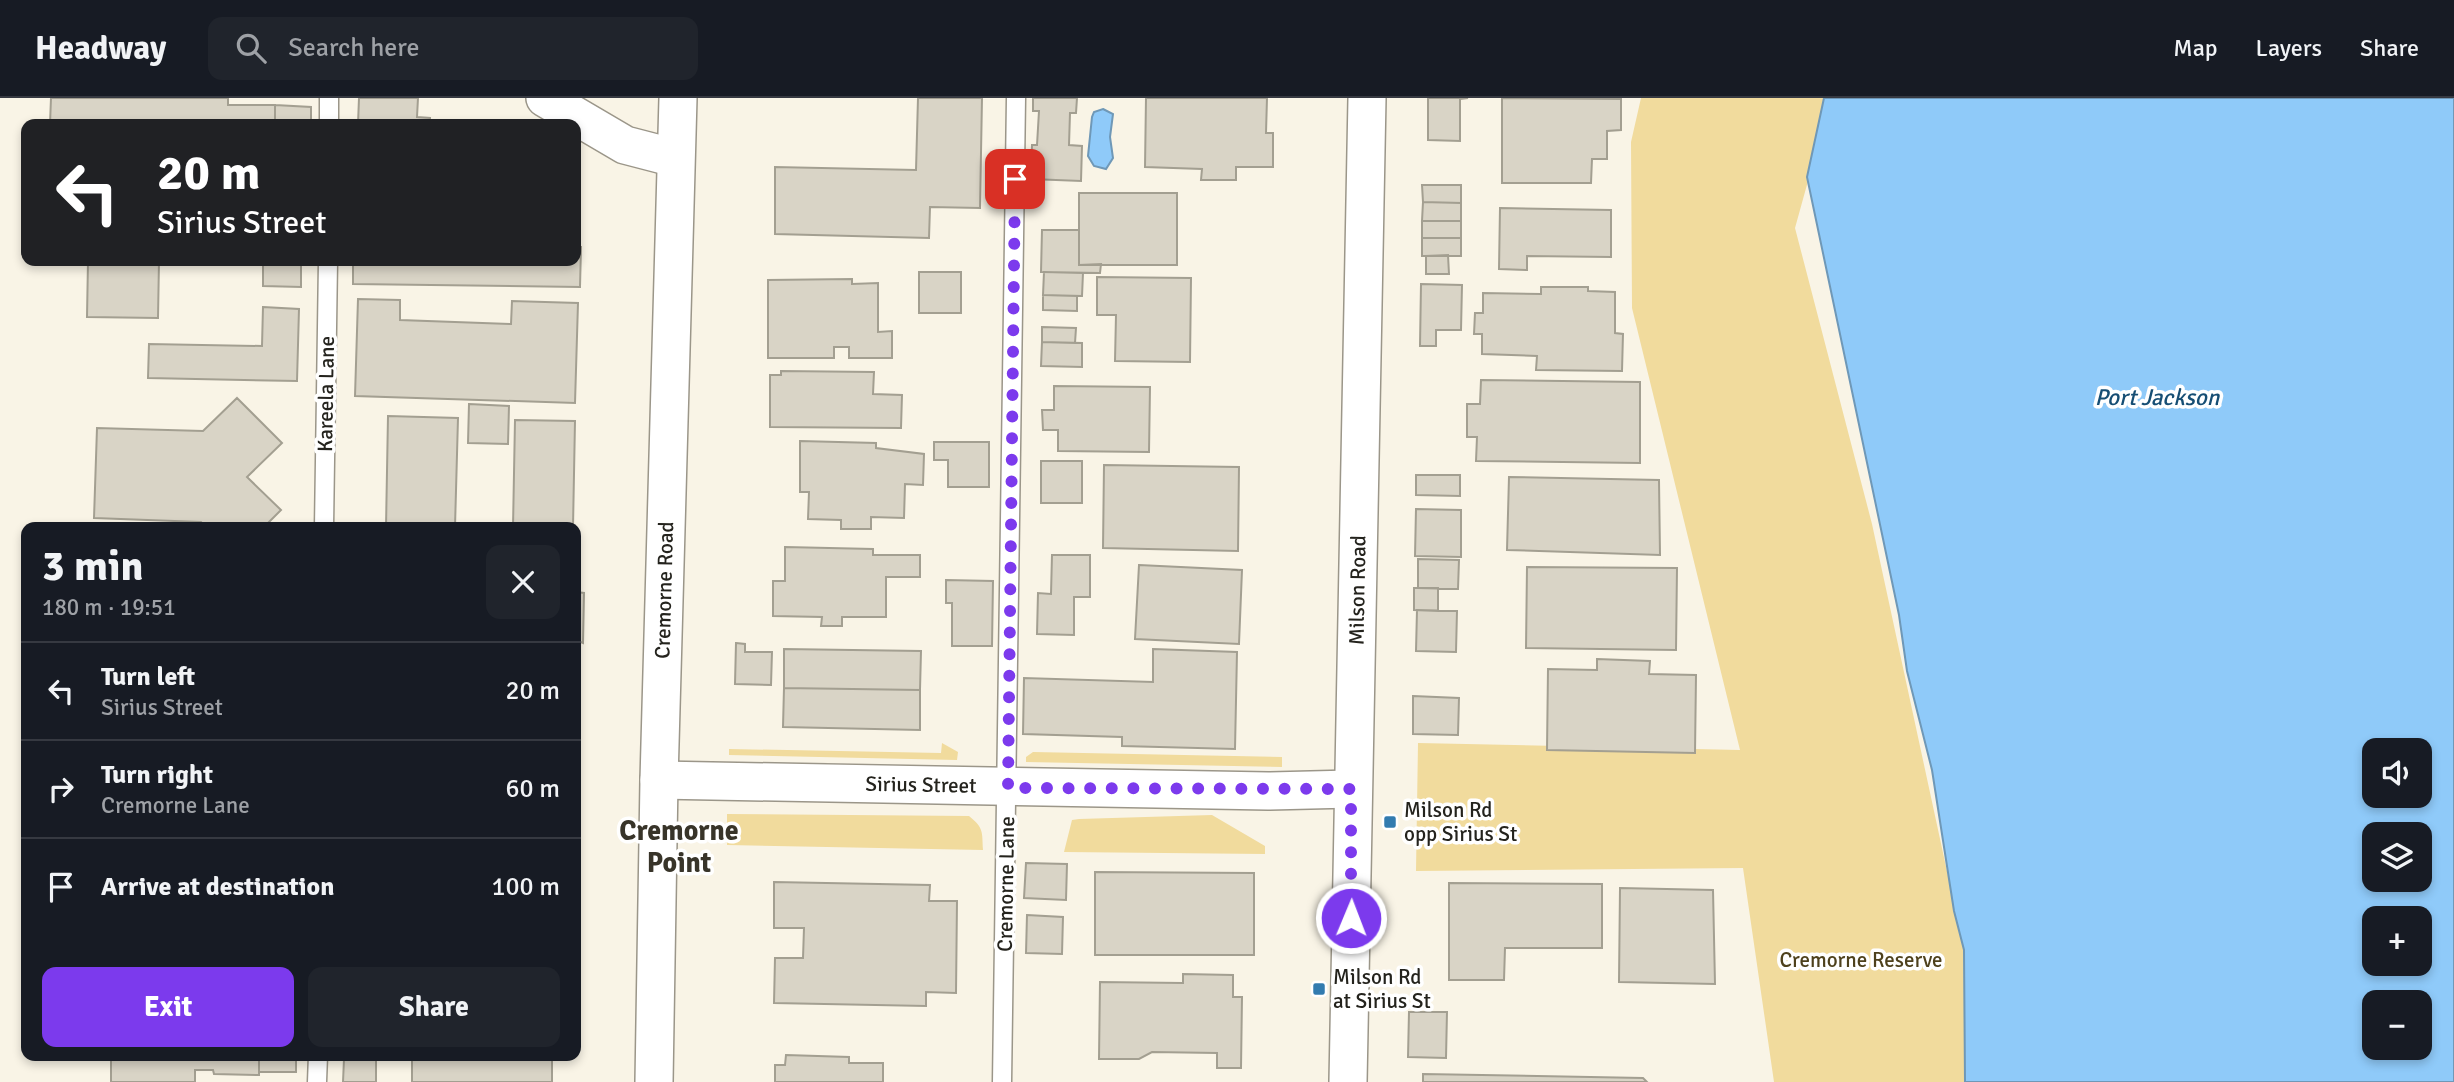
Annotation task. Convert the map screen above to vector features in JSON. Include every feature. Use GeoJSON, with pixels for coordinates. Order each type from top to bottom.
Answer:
{"type":"FeatureCollection","features":[{"type":"Feature","properties":{"kind":"street"},"geometry":{"type":"LineString","coordinates":[[545,98],[581,119]]}},
{"type":"Feature","properties":{"kind":"street","name":"Cremorne Road"},"geometry":{"type":"LineString","coordinates":[[654,1082],[659,780],[678,98]]}},
{"type":"Feature","properties":{"kind":"street","name":"Milson Road"},"geometry":{"type":"LineString","coordinates":[[1348,1082],[1351,789],[1367,98]]}},
{"type":"Feature","properties":{"kind":"street"},"geometry":{"type":"LineString","coordinates":[[581,119],[625,145],[675,158]]}},
{"type":"Feature","properties":{"kind":"street","name":"Sirius Street"},"geometry":{"type":"LineString","coordinates":[[659,780],[1008,788],[1351,789]]}},
{"type":"Feature","properties":{"kind":"lane"},"geometry":{"type":"LineString","coordinates":[[329,119],[330,98]]}},
{"type":"Feature","properties":{"kind":"lane","name":"Cremorne Lane"},"geometry":{"type":"LineString","coordinates":[[1002,1082],[1016,98]]}},
{"type":"Feature","properties":{"kind":"lane","name":"Kareela Lane"},"geometry":{"type":"LineString","coordinates":[[324,522],[328,266]]}},
{"type":"Feature","properties":{"kind":"lane"},"geometry":{"type":"LineString","coordinates":[[317,1082],[318,1061]]}},
{"type":"Feature","properties":{"kind":"green space","name":"Cremorne Reserve"},"geometry":{"type":"Polygon","coordinates":[[[1641,98],[1831,98],[1795,228],[1872,524],[1964,950],[1965,1082],[1774,1082],[1743,868],[1416,871],[1418,743],[1740,750],[1632,308],[1631,142],[1641,98]]]}},
{"type":"Feature","properties":{"kind":"green space"},"geometry":{"type":"Polygon","coordinates":[[[942,743],[958,752],[957,760],[729,755],[729,749],[941,753],[942,743]]]}},
{"type":"Feature","properties":{"kind":"green space"},"geometry":{"type":"Polygon","coordinates":[[[1033,752],[1282,757],[1282,767],[1026,762],[1026,757],[1033,752]]]}},
{"type":"Feature","properties":{"kind":"green space"},"geometry":{"type":"Polygon","coordinates":[[[727,814],[969,816],[981,831],[983,850],[727,845],[727,814]]]}},
{"type":"Feature","properties":{"kind":"green space"},"geometry":{"type":"Polygon","coordinates":[[[1212,815],[1265,846],[1265,854],[1064,852],[1072,820],[1212,815]]]}},
{"type":"Feature","properties":{"kind":"water","name":"Port Jackson"},"geometry":{"type":"Polygon","coordinates":[[[1824,98],[2454,98],[2454,1082],[1965,1082],[1964,950],[1954,911],[1932,770],[1907,671],[1899,615],[1807,177],[1824,98]]]}},
{"type":"Feature","properties":{"kind":"water"},"geometry":{"type":"Polygon","coordinates":[[[1103,109],[1113,114],[1110,137],[1113,158],[1106,169],[1094,166],[1088,156],[1092,117],[1094,112],[1103,109]]]}},
{"type":"Feature","properties":{"kind":"building"},"geometry":{"type":"Polygon","coordinates":[[[51,98],[228,98],[228,105],[275,105],[275,119],[50,119],[51,98]]]}},
{"type":"Feature","properties":{"kind":"building"},"geometry":{"type":"Polygon","coordinates":[[[359,98],[418,98],[417,117],[430,118],[430,119],[358,119],[359,98]]]}},
{"type":"Feature","properties":{"kind":"building"},"geometry":{"type":"Polygon","coordinates":[[[918,98],[982,98],[980,208],[930,207],[929,238],[775,234],[775,167],[916,170],[918,98]]]}},
{"type":"Feature","properties":{"kind":"building"},"geometry":{"type":"Polygon","coordinates":[[[1033,98],[1077,98],[1076,113],[1070,113],[1069,145],[1082,146],[1081,181],[1031,179],[1032,145],[1037,145],[1039,111],[1033,111],[1033,98]]]}},
{"type":"Feature","properties":{"kind":"building"},"geometry":{"type":"Polygon","coordinates":[[[1146,98],[1267,98],[1266,133],[1273,133],[1273,167],[1236,167],[1236,180],[1201,180],[1202,169],[1145,167],[1146,98]]]}},
{"type":"Feature","properties":{"kind":"building"},"geometry":{"type":"Polygon","coordinates":[[[1428,98],[1468,98],[1460,99],[1460,141],[1428,140],[1428,98]]]}},
{"type":"Feature","properties":{"kind":"building"},"geometry":{"type":"Polygon","coordinates":[[[1502,98],[1621,99],[1621,130],[1607,131],[1607,159],[1592,159],[1591,183],[1502,183],[1502,98]]]}},
{"type":"Feature","properties":{"kind":"building"},"geometry":{"type":"Polygon","coordinates":[[[275,105],[311,107],[311,119],[275,119],[275,105]]]}},
{"type":"Feature","properties":{"kind":"building"},"geometry":{"type":"Polygon","coordinates":[[[1422,185],[1461,185],[1461,203],[1423,202],[1422,185]]]}},
{"type":"Feature","properties":{"kind":"building"},"geometry":{"type":"Polygon","coordinates":[[[1079,193],[1177,193],[1177,265],[1079,265],[1079,193]]]}},
{"type":"Feature","properties":{"kind":"building"},"geometry":{"type":"Polygon","coordinates":[[[1423,202],[1461,203],[1461,221],[1422,221],[1423,202]]]}},
{"type":"Feature","properties":{"kind":"building"},"geometry":{"type":"Polygon","coordinates":[[[1500,208],[1611,210],[1611,257],[1527,256],[1527,270],[1499,269],[1500,208]]]}},
{"type":"Feature","properties":{"kind":"building"},"geometry":{"type":"Polygon","coordinates":[[[1422,221],[1461,221],[1461,238],[1422,238],[1422,221]]]}},
{"type":"Feature","properties":{"kind":"building"},"geometry":{"type":"Polygon","coordinates":[[[1042,230],[1079,230],[1079,265],[1101,264],[1100,273],[1041,272],[1042,230]]]}},
{"type":"Feature","properties":{"kind":"building"},"geometry":{"type":"Polygon","coordinates":[[[1422,238],[1461,238],[1461,256],[1422,256],[1422,238]]]}},
{"type":"Feature","properties":{"kind":"building"},"geometry":{"type":"Polygon","coordinates":[[[1448,255],[1449,274],[1426,274],[1426,256],[1448,255]]]}},
{"type":"Feature","properties":{"kind":"building"},"geometry":{"type":"Polygon","coordinates":[[[88,266],[159,266],[158,318],[87,317],[88,266]]]}},
{"type":"Feature","properties":{"kind":"building"},"geometry":{"type":"Polygon","coordinates":[[[263,266],[301,266],[301,287],[263,286],[263,266]]]}},
{"type":"Feature","properties":{"kind":"building"},"geometry":{"type":"Polygon","coordinates":[[[353,266],[581,266],[580,287],[353,284],[353,266]]]}},
{"type":"Feature","properties":{"kind":"building"},"geometry":{"type":"Polygon","coordinates":[[[919,272],[961,272],[961,313],[919,313],[919,272]]]}},
{"type":"Feature","properties":{"kind":"building"},"geometry":{"type":"Polygon","coordinates":[[[1044,272],[1083,273],[1082,296],[1043,295],[1044,272]]]}},
{"type":"Feature","properties":{"kind":"building"},"geometry":{"type":"Polygon","coordinates":[[[1097,277],[1191,278],[1190,362],[1115,361],[1116,315],[1097,315],[1097,277]]]}},
{"type":"Feature","properties":{"kind":"building"},"geometry":{"type":"Polygon","coordinates":[[[852,279],[852,284],[878,283],[878,332],[892,331],[892,358],[849,358],[849,347],[834,347],[834,358],[768,358],[768,280],[852,279]]]}},
{"type":"Feature","properties":{"kind":"building"},"geometry":{"type":"Polygon","coordinates":[[[1421,284],[1462,285],[1461,330],[1436,330],[1436,346],[1420,346],[1421,284]]]}},
{"type":"Feature","properties":{"kind":"building"},"geometry":{"type":"Polygon","coordinates":[[[1541,287],[1588,287],[1588,291],[1615,292],[1615,333],[1623,334],[1622,371],[1536,370],[1537,356],[1482,354],[1482,334],[1474,334],[1475,313],[1483,313],[1483,293],[1541,294],[1541,287]]]}},
{"type":"Feature","properties":{"kind":"building"},"geometry":{"type":"Polygon","coordinates":[[[1043,295],[1077,296],[1077,311],[1043,310],[1043,295]]]}},
{"type":"Feature","properties":{"kind":"building"},"geometry":{"type":"Polygon","coordinates":[[[358,299],[400,300],[400,320],[511,324],[512,301],[578,303],[575,403],[355,396],[358,299]]]}},
{"type":"Feature","properties":{"kind":"building"},"geometry":{"type":"Polygon","coordinates":[[[263,307],[299,309],[297,381],[148,378],[149,344],[262,346],[263,307]]]}},
{"type":"Feature","properties":{"kind":"building"},"geometry":{"type":"Polygon","coordinates":[[[1042,327],[1076,328],[1075,343],[1042,342],[1042,327]]]}},
{"type":"Feature","properties":{"kind":"building"},"geometry":{"type":"Polygon","coordinates":[[[1042,342],[1082,343],[1082,367],[1041,366],[1042,342]]]}},
{"type":"Feature","properties":{"kind":"building"},"geometry":{"type":"Polygon","coordinates":[[[781,371],[874,372],[873,394],[902,395],[901,428],[770,427],[770,375],[781,375],[781,371]]]}},
{"type":"Feature","properties":{"kind":"building"},"geometry":{"type":"Polygon","coordinates":[[[1481,380],[1640,382],[1640,463],[1476,461],[1477,437],[1467,437],[1467,404],[1480,404],[1481,380]]]}},
{"type":"Feature","properties":{"kind":"building"},"geometry":{"type":"Polygon","coordinates":[[[1054,386],[1150,387],[1149,452],[1058,451],[1058,430],[1043,430],[1042,410],[1054,410],[1054,386]]]}},
{"type":"Feature","properties":{"kind":"building"},"geometry":{"type":"Polygon","coordinates":[[[237,398],[282,443],[247,477],[281,510],[269,522],[94,518],[97,428],[203,431],[237,398]]]}},
{"type":"Feature","properties":{"kind":"building"},"geometry":{"type":"Polygon","coordinates":[[[469,404],[509,406],[508,444],[468,443],[469,404]]]}},
{"type":"Feature","properties":{"kind":"building"},"geometry":{"type":"Polygon","coordinates":[[[388,416],[458,418],[455,522],[386,522],[388,416]]]}},
{"type":"Feature","properties":{"kind":"building"},"geometry":{"type":"Polygon","coordinates":[[[515,420],[575,421],[573,522],[513,522],[515,420]]]}},
{"type":"Feature","properties":{"kind":"building"},"geometry":{"type":"Polygon","coordinates":[[[800,441],[876,443],[876,448],[924,454],[923,485],[905,484],[904,518],[871,517],[871,529],[841,529],[841,520],[808,519],[809,492],[800,492],[800,441]]]}},
{"type":"Feature","properties":{"kind":"building"},"geometry":{"type":"Polygon","coordinates":[[[934,442],[989,442],[989,487],[948,487],[948,460],[934,460],[934,442]]]}},
{"type":"Feature","properties":{"kind":"building"},"geometry":{"type":"Polygon","coordinates":[[[1041,461],[1082,461],[1082,503],[1041,503],[1041,461]]]}},
{"type":"Feature","properties":{"kind":"building"},"geometry":{"type":"Polygon","coordinates":[[[1104,465],[1239,467],[1238,551],[1103,548],[1104,465]]]}},
{"type":"Feature","properties":{"kind":"building"},"geometry":{"type":"Polygon","coordinates":[[[1416,475],[1460,475],[1460,496],[1416,495],[1416,475]]]}},
{"type":"Feature","properties":{"kind":"building"},"geometry":{"type":"Polygon","coordinates":[[[1509,477],[1659,480],[1660,555],[1507,550],[1509,477]]]}},
{"type":"Feature","properties":{"kind":"building"},"geometry":{"type":"Polygon","coordinates":[[[1416,509],[1461,510],[1461,557],[1415,556],[1416,509]]]}},
{"type":"Feature","properties":{"kind":"building"},"geometry":{"type":"Polygon","coordinates":[[[785,547],[873,549],[873,555],[920,555],[920,577],[886,577],[886,617],[842,617],[842,626],[821,626],[822,617],[773,616],[773,581],[785,581],[785,547]]]}},
{"type":"Feature","properties":{"kind":"building"},"geometry":{"type":"Polygon","coordinates":[[[1052,555],[1090,555],[1090,597],[1074,597],[1074,635],[1037,634],[1038,593],[1051,594],[1052,555]]]}},
{"type":"Feature","properties":{"kind":"building"},"geometry":{"type":"Polygon","coordinates":[[[1418,559],[1459,560],[1458,589],[1418,588],[1418,559]]]}},
{"type":"Feature","properties":{"kind":"building"},"geometry":{"type":"Polygon","coordinates":[[[1139,565],[1242,570],[1239,644],[1135,639],[1139,565]]]}},
{"type":"Feature","properties":{"kind":"building"},"geometry":{"type":"Polygon","coordinates":[[[1527,567],[1677,568],[1676,650],[1526,648],[1527,567]]]}},
{"type":"Feature","properties":{"kind":"building"},"geometry":{"type":"Polygon","coordinates":[[[946,580],[993,581],[992,646],[952,646],[952,603],[946,603],[946,580]]]}},
{"type":"Feature","properties":{"kind":"building"},"geometry":{"type":"Polygon","coordinates":[[[1414,588],[1438,588],[1438,611],[1414,610],[1414,588]]]}},
{"type":"Feature","properties":{"kind":"building"},"geometry":{"type":"Polygon","coordinates":[[[581,593],[584,593],[583,643],[581,642],[581,593]]]}},
{"type":"Feature","properties":{"kind":"building"},"geometry":{"type":"Polygon","coordinates":[[[1417,610],[1457,611],[1456,652],[1416,651],[1417,610]]]}},
{"type":"Feature","properties":{"kind":"building"},"geometry":{"type":"Polygon","coordinates":[[[736,643],[745,644],[745,652],[772,652],[771,685],[735,684],[736,643]]]}},
{"type":"Feature","properties":{"kind":"building"},"geometry":{"type":"Polygon","coordinates":[[[784,649],[921,651],[920,690],[784,688],[784,649]]]}},
{"type":"Feature","properties":{"kind":"building"},"geometry":{"type":"Polygon","coordinates":[[[1153,649],[1237,652],[1235,749],[1122,746],[1122,737],[1023,734],[1024,678],[1153,682],[1153,649]]]}},
{"type":"Feature","properties":{"kind":"building"},"geometry":{"type":"Polygon","coordinates":[[[1597,659],[1650,661],[1649,674],[1696,675],[1695,753],[1547,750],[1548,669],[1597,670],[1597,659]]]}},
{"type":"Feature","properties":{"kind":"building"},"geometry":{"type":"Polygon","coordinates":[[[784,688],[920,690],[920,730],[783,727],[784,688]]]}},
{"type":"Feature","properties":{"kind":"building"},"geometry":{"type":"Polygon","coordinates":[[[1413,696],[1459,698],[1458,735],[1413,734],[1413,696]]]}},
{"type":"Feature","properties":{"kind":"building"},"geometry":{"type":"Polygon","coordinates":[[[1026,863],[1067,864],[1066,900],[1024,898],[1026,863]]]}},
{"type":"Feature","properties":{"kind":"building"},"geometry":{"type":"Polygon","coordinates":[[[1095,872],[1254,873],[1254,955],[1095,955],[1095,872]]]}},
{"type":"Feature","properties":{"kind":"building"},"geometry":{"type":"Polygon","coordinates":[[[774,882],[930,885],[929,901],[957,901],[956,993],[926,992],[926,1006],[774,1003],[775,958],[803,958],[804,928],[774,928],[774,882]]]}},
{"type":"Feature","properties":{"kind":"building"},"geometry":{"type":"Polygon","coordinates":[[[1449,883],[1602,884],[1602,948],[1505,948],[1504,980],[1449,980],[1449,883]]]}},
{"type":"Feature","properties":{"kind":"building"},"geometry":{"type":"Polygon","coordinates":[[[1620,888],[1713,890],[1715,984],[1619,982],[1620,888]]]}},
{"type":"Feature","properties":{"kind":"building"},"geometry":{"type":"Polygon","coordinates":[[[1027,915],[1063,917],[1062,954],[1026,953],[1027,915]]]}},
{"type":"Feature","properties":{"kind":"building"},"geometry":{"type":"Polygon","coordinates":[[[1183,974],[1233,975],[1233,997],[1242,997],[1241,1068],[1217,1068],[1217,1053],[1152,1052],[1139,1059],[1099,1059],[1100,982],[1183,983],[1183,974]]]}},
{"type":"Feature","properties":{"kind":"building"},"geometry":{"type":"Polygon","coordinates":[[[1409,1012],[1447,1012],[1446,1058],[1408,1057],[1409,1012]]]}},
{"type":"Feature","properties":{"kind":"building"},"geometry":{"type":"Polygon","coordinates":[[[786,1055],[849,1057],[849,1063],[883,1063],[883,1082],[775,1082],[775,1065],[785,1065],[786,1055]]]}},
{"type":"Feature","properties":{"kind":"building"},"geometry":{"type":"Polygon","coordinates":[[[111,1061],[259,1061],[259,1075],[214,1074],[213,1070],[195,1070],[195,1082],[111,1082],[111,1061]]]}},
{"type":"Feature","properties":{"kind":"building"},"geometry":{"type":"Polygon","coordinates":[[[259,1061],[296,1061],[296,1072],[259,1072],[259,1061]]]}},
{"type":"Feature","properties":{"kind":"building"},"geometry":{"type":"Polygon","coordinates":[[[344,1061],[376,1061],[376,1082],[343,1082],[344,1061]]]}},
{"type":"Feature","properties":{"kind":"building"},"geometry":{"type":"Polygon","coordinates":[[[412,1061],[552,1061],[552,1082],[412,1082],[412,1061]]]}},
{"type":"Feature","properties":{"kind":"building"},"geometry":{"type":"Polygon","coordinates":[[[1423,1074],[1643,1078],[1647,1082],[1423,1082],[1423,1074]]]}},
{"type":"Feature","properties":{"kind":"place","name":"Milson Rd opp Sirius St"},"geometry":{"type":"Point","coordinates":[1390,822]}},
{"type":"Feature","properties":{"kind":"place","name":"Milson Rd at Sirius St"},"geometry":{"type":"Point","coordinates":[1319,989]}},
{"type":"Feature","properties":{"kind":"district","name":"Cremorne Point"},"geometry":{"type":"Point","coordinates":[679,846]}},
{"type":"Feature","properties":{"kind":"route"},"geometry":{"type":"LineString","coordinates":[[1015,179],[1008,788],[1268,791],[1351,789],[1351,918]]}}]}
